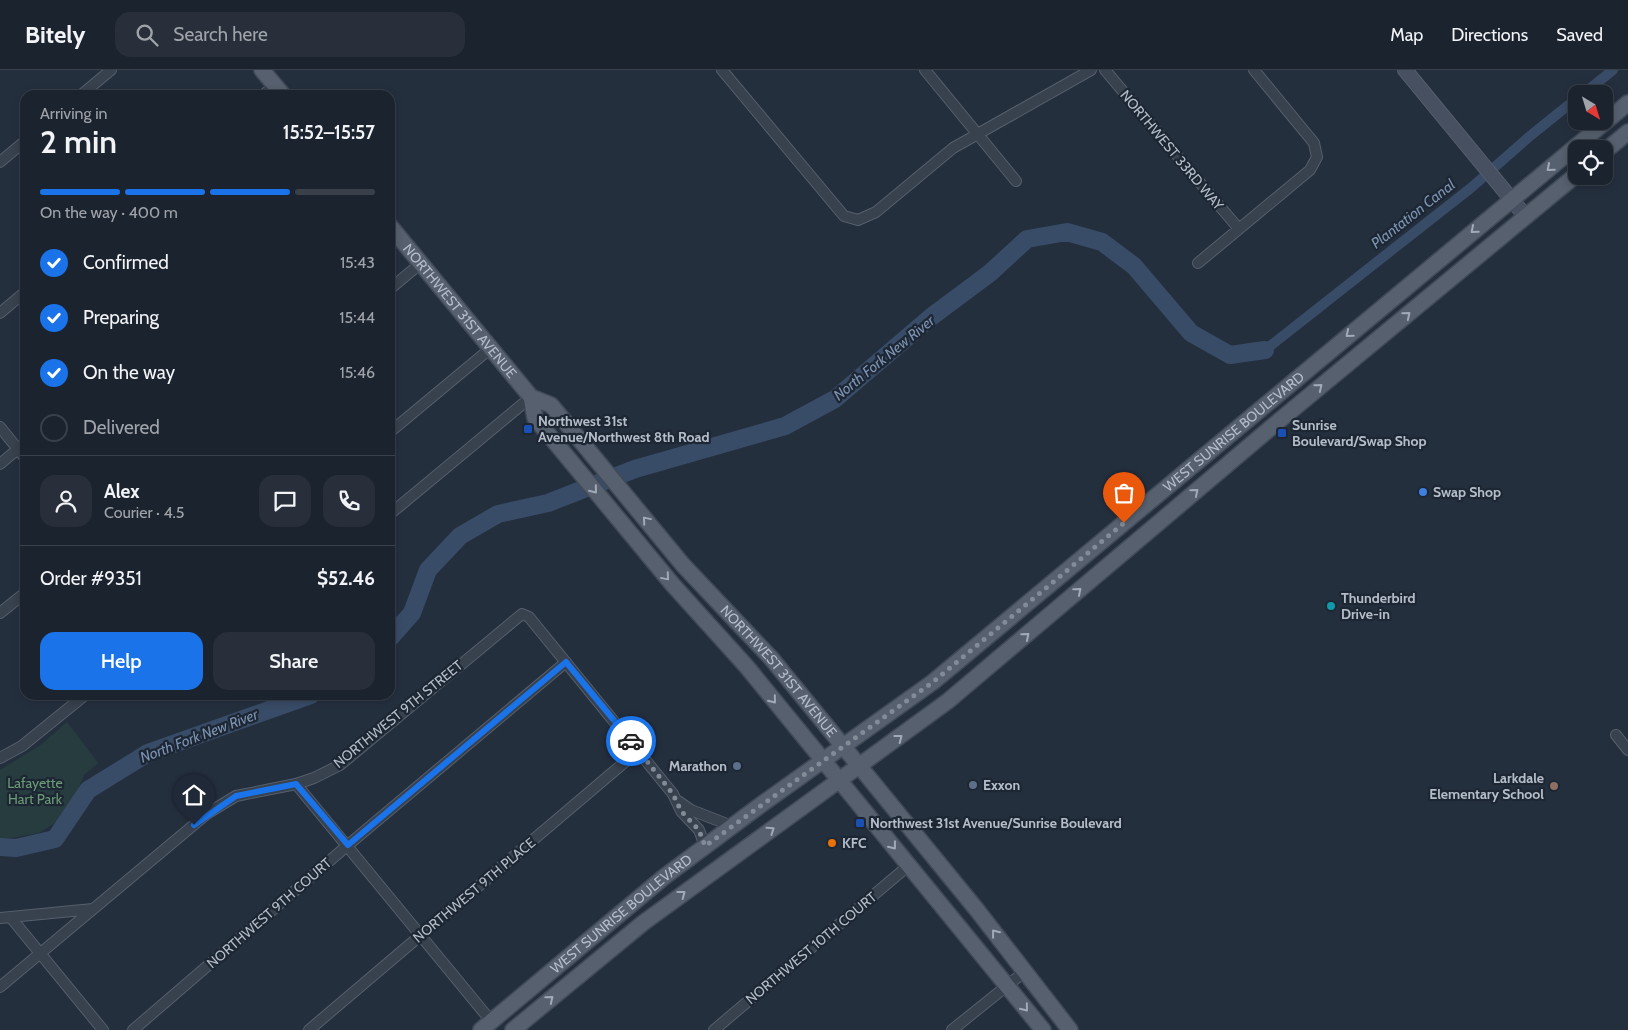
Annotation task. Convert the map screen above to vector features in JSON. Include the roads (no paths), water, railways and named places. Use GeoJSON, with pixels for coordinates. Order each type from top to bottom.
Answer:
{"type":"FeatureCollection","features":[{"type":"Feature","properties":{"kind":"main road"},"geometry":{"type":"LineString","coordinates":[[262,70],[273,90]]}},
{"type":"Feature","properties":{"kind":"main road","name":"WEST SUNRISE BOULEVARD"},"geometry":{"type":"LineString","coordinates":[[490,1028],[514,1002],[629,905],[732,826],[933,682],[1628,103]]}},
{"type":"Feature","properties":{"kind":"main road"},"geometry":{"type":"LineString","coordinates":[[1613,144],[1628,132]]}},
{"type":"Feature","properties":{"kind":"main road","name":"WEST SUNRISE BOULEVARD"},"geometry":{"type":"LineString","coordinates":[[513,1030],[643,923],[860,767],[948,701],[1272,426],[1568,182]]}},
{"type":"Feature","properties":{"kind":"main road","name":"NORTHWEST 31ST AVENUE"},"geometry":{"type":"LineString","coordinates":[[395,232],[531,397],[535,418],[612,513],[743,663],[1043,1030]]}},
{"type":"Feature","properties":{"kind":"main road","name":"NORTHWEST 31ST AVENUE"},"geometry":{"type":"LineString","coordinates":[[531,397],[551,405],[683,565],[771,658],[1070,1030]]}},
{"type":"Feature","properties":{"kind":"main road"},"geometry":{"type":"LineString","coordinates":[[648,556],[670,558],[683,565]]}},
{"type":"Feature","properties":{"kind":"street"},"geometry":{"type":"LineString","coordinates":[[87,90],[111,70]]}},
{"type":"Feature","properties":{"kind":"street"},"geometry":{"type":"LineString","coordinates":[[722,70],[844,216],[858,220],[876,212],[953,148],[1077,74],[1091,70]]}},
{"type":"Feature","properties":{"kind":"street"},"geometry":{"type":"LineString","coordinates":[[925,70],[1016,181]]}},
{"type":"Feature","properties":{"kind":"street","name":"NORTHWEST 33RD WAY"},"geometry":{"type":"LineString","coordinates":[[1105,70],[1240,229]]}},
{"type":"Feature","properties":{"kind":"street"},"geometry":{"type":"LineString","coordinates":[[1198,263],[1310,170],[1317,157],[1314,142],[1254,70]]}},
{"type":"Feature","properties":{"kind":"street"},"geometry":{"type":"LineString","coordinates":[[1405,70],[1526,217]]}},
{"type":"Feature","properties":{"kind":"street"},"geometry":{"type":"LineString","coordinates":[[0,162],[20,146]]}},
{"type":"Feature","properties":{"kind":"street"},"geometry":{"type":"LineString","coordinates":[[395,286],[421,263]]}},
{"type":"Feature","properties":{"kind":"street"},"geometry":{"type":"LineString","coordinates":[[0,313],[20,296]]}},
{"type":"Feature","properties":{"kind":"street"},"geometry":{"type":"LineString","coordinates":[[395,428],[491,348]]}},
{"type":"Feature","properties":{"kind":"street"},"geometry":{"type":"LineString","coordinates":[[395,510],[531,397]]}},
{"type":"Feature","properties":{"kind":"street"},"geometry":{"type":"LineString","coordinates":[[0,427],[20,444]]}},
{"type":"Feature","properties":{"kind":"street"},"geometry":{"type":"LineString","coordinates":[[0,464],[20,448]]}},
{"type":"Feature","properties":{"kind":"street"},"geometry":{"type":"LineString","coordinates":[[0,613],[20,597]]}},
{"type":"Feature","properties":{"kind":"street","name":"NORTHWEST 9TH STREET"},"geometry":{"type":"LineString","coordinates":[[0,987],[208,813],[236,796],[296,784],[314,778],[340,765],[522,614],[529,617],[566,662]]}},
{"type":"Feature","properties":{"kind":"street"},"geometry":{"type":"LineString","coordinates":[[566,662],[676,799],[690,810],[732,826]]}},
{"type":"Feature","properties":{"kind":"street","name":"NORTHWEST 9TH COURT"},"geometry":{"type":"LineString","coordinates":[[133,1030],[348,845],[566,662]]}},
{"type":"Feature","properties":{"kind":"street"},"geometry":{"type":"LineString","coordinates":[[0,758],[22,746],[79,700]]}},
{"type":"Feature","properties":{"kind":"street"},"geometry":{"type":"LineString","coordinates":[[1616,735],[1628,750]]}},
{"type":"Feature","properties":{"kind":"street","name":"NORTHWEST 9TH PLACE"},"geometry":{"type":"LineString","coordinates":[[309,1030],[638,750]]}},
{"type":"Feature","properties":{"kind":"street"},"geometry":{"type":"LineString","coordinates":[[296,784],[422,935],[490,1028]]}},
{"type":"Feature","properties":{"kind":"street"},"geometry":{"type":"LineString","coordinates":[[676,799],[681,811],[699,830],[705,846]]}},
{"type":"Feature","properties":{"kind":"street","name":"NORTHWEST 10TH COURT"},"geometry":{"type":"LineString","coordinates":[[714,1030],[908,866]]}},
{"type":"Feature","properties":{"kind":"street"},"geometry":{"type":"LineString","coordinates":[[0,918],[12,919],[94,909]]}},
{"type":"Feature","properties":{"kind":"street"},"geometry":{"type":"LineString","coordinates":[[12,919],[103,1030]]}},
{"type":"Feature","properties":{"kind":"street"},"geometry":{"type":"LineString","coordinates":[[952,1030],[1024,972]]}},
{"type":"Feature","properties":{"kind":"waterway","name":"Plantation Canal"},"geometry":{"type":"LineString","coordinates":[[1594,85],[1613,70]]}},
{"type":"Feature","properties":{"kind":"waterway","name":"Plantation Canal"},"geometry":{"type":"LineString","coordinates":[[1265,350],[1472,187],[1568,105]]}},
{"type":"Feature","properties":{"kind":"waterway","name":"North Fork New River"},"geometry":{"type":"LineString","coordinates":[[395,632],[412,613],[428,570],[460,536],[498,514],[548,503],[635,469],[785,426],[835,399],[931,317],[990,273],[1027,239],[1067,232],[1102,242],[1134,266],[1191,333],[1230,355],[1265,350]]}},
{"type":"Feature","properties":{"kind":"waterway","name":"North Fork New River"},"geometry":{"type":"LineString","coordinates":[[0,847],[16,848],[55,839],[88,790],[148,753],[297,700]]}},
{"type":"Feature","properties":{"kind":"place","name":"Northwest 31st Avenue/Northwest 8th Road"},"geometry":{"type":"Point","coordinates":[528,429]}},
{"type":"Feature","properties":{"kind":"place","name":"Sunrise Boulevard/Swap Shop"},"geometry":{"type":"Point","coordinates":[1282,433]}},
{"type":"Feature","properties":{"kind":"place","name":"Swap Shop"},"geometry":{"type":"Point","coordinates":[1423,492]}},
{"type":"Feature","properties":{"kind":"place","name":"Thunderbird Drive-in"},"geometry":{"type":"Point","coordinates":[1331,606]}},
{"type":"Feature","properties":{"kind":"place","name":"Marathon"},"geometry":{"type":"Point","coordinates":[737,766]}},
{"type":"Feature","properties":{"kind":"place","name":"Exxon"},"geometry":{"type":"Point","coordinates":[973,785]}},
{"type":"Feature","properties":{"kind":"place","name":"Larkdale Elementary School"},"geometry":{"type":"Point","coordinates":[1554,786]}},
{"type":"Feature","properties":{"kind":"place","name":"Northwest 31st Avenue/Sunrise Boulevard"},"geometry":{"type":"Point","coordinates":[860,823]}},
{"type":"Feature","properties":{"kind":"place","name":"KFC"},"geometry":{"type":"Point","coordinates":[832,843]}},
{"type":"Feature","properties":{"kind":"park label","name":"Lafayette Hart Park"},"geometry":{"type":"Point","coordinates":[35,792]}}]}
